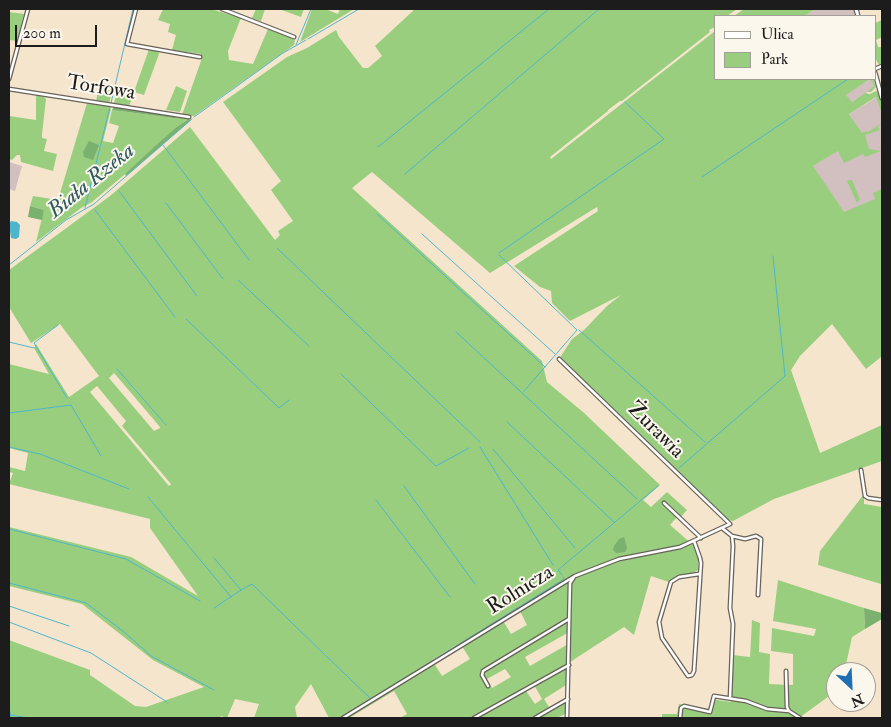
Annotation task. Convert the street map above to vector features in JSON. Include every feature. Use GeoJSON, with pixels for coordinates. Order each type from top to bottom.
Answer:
{"type":"FeatureCollection","features":[{"type":"Feature","properties":{"kind":"main road"},"geometry":{"type":"LineString","coordinates":[[876,76],[882,96]]}},
{"type":"Feature","properties":{"kind":"street"},"geometry":{"type":"LineString","coordinates":[[9,78],[28,9]]}},
{"type":"Feature","properties":{"kind":"street"},"geometry":{"type":"LineString","coordinates":[[136,9],[127,44],[200,56]]}},
{"type":"Feature","properties":{"kind":"street"},"geometry":{"type":"LineString","coordinates":[[222,9],[294,37]]}},
{"type":"Feature","properties":{"kind":"street","name":"Torfowa"},"geometry":{"type":"LineString","coordinates":[[9,89],[189,117]]}},
{"type":"Feature","properties":{"kind":"street","name":"Żurawia"},"geometry":{"type":"LineString","coordinates":[[559,359],[730,524]]}},
{"type":"Feature","properties":{"kind":"street"},"geometry":{"type":"LineString","coordinates":[[861,470],[865,496],[882,500]]}},
{"type":"Feature","properties":{"kind":"street"},"geometry":{"type":"LineString","coordinates":[[664,503],[701,538]]}},
{"type":"Feature","properties":{"kind":"street","name":"Rolnicza"},"geometry":{"type":"LineString","coordinates":[[343,718],[575,576],[619,559],[672,549],[730,524]]}},
{"type":"Feature","properties":{"kind":"street"},"geometry":{"type":"LineString","coordinates":[[722,528],[732,536],[744,539],[756,536],[761,539],[758,595]]}},
{"type":"Feature","properties":{"kind":"street"},"geometry":{"type":"LineString","coordinates":[[730,698],[733,620],[730,608],[732,536]]}},
{"type":"Feature","properties":{"kind":"street"},"geometry":{"type":"LineString","coordinates":[[694,541],[700,558],[699,599],[694,672],[688,676],[662,638],[659,622],[671,582],[679,577],[699,574]]}},
{"type":"Feature","properties":{"kind":"street"},"geometry":{"type":"LineString","coordinates":[[567,718],[570,583],[575,576]]}},
{"type":"Feature","properties":{"kind":"street"},"geometry":{"type":"LineString","coordinates":[[488,686],[482,675],[483,671],[569,619]]}},
{"type":"Feature","properties":{"kind":"street"},"geometry":{"type":"LineString","coordinates":[[474,718],[568,664]]}},
{"type":"Feature","properties":{"kind":"street"},"geometry":{"type":"LineString","coordinates":[[786,671],[789,711]]}},
{"type":"Feature","properties":{"kind":"street"},"geometry":{"type":"LineString","coordinates":[[680,718],[681,708],[684,706],[710,712],[714,696],[746,701],[767,709],[789,711],[800,718]]}},
{"type":"Feature","properties":{"kind":"street"},"geometry":{"type":"LineString","coordinates":[[535,718],[568,699]]}},
{"type":"Feature","properties":{"kind":"shaded area"},"geometry":{"type":"Polygon","coordinates":[[[815,9],[855,9],[856,15],[806,15],[815,9]]]}},
{"type":"Feature","properties":{"kind":"shaded area"},"geometry":{"type":"Polygon","coordinates":[[[868,80],[871,80],[874,86],[852,102],[845,95],[868,80]]]}},
{"type":"Feature","properties":{"kind":"shaded area"},"geometry":{"type":"Polygon","coordinates":[[[877,97],[882,114],[882,198],[843,216],[813,166],[868,132],[862,134],[849,114],[877,97]]]}},
{"type":"Feature","properties":{"kind":"shaded area"},"geometry":{"type":"Polygon","coordinates":[[[9,162],[22,166],[15,191],[9,189],[9,162]]]}},
{"type":"Feature","properties":{"kind":"green space"},"geometry":{"type":"Polygon","coordinates":[[[163,9],[211,9],[241,18],[228,51],[229,60],[253,64],[268,29],[292,38],[295,41],[294,45],[194,116],[182,115],[201,61],[201,54],[172,50],[176,35],[168,32],[170,24],[158,20],[163,9]]]}},
{"type":"Feature","properties":{"kind":"green space"},"geometry":{"type":"Polygon","coordinates":[[[256,9],[265,9],[261,21],[252,18],[256,9]]]}},
{"type":"Feature","properties":{"kind":"green space"},"geometry":{"type":"Polygon","coordinates":[[[279,9],[304,9],[301,17],[279,9]]]}},
{"type":"Feature","properties":{"kind":"green space"},"geometry":{"type":"Polygon","coordinates":[[[312,9],[325,9],[338,14],[340,9],[354,9],[300,42],[312,9]]]}},
{"type":"Feature","properties":{"kind":"green space"},"geometry":{"type":"Polygon","coordinates":[[[415,9],[737,9],[728,15],[714,15],[714,28],[709,30],[710,32],[608,110],[550,157],[551,159],[714,32],[714,80],[868,80],[846,95],[852,102],[865,93],[879,92],[882,114],[876,97],[849,114],[862,133],[868,132],[882,123],[878,127],[880,130],[865,135],[869,149],[881,151],[865,157],[863,154],[844,163],[838,151],[813,166],[844,212],[875,199],[873,193],[882,189],[882,359],[881,357],[866,369],[832,324],[800,356],[791,370],[820,453],[882,425],[882,461],[774,499],[733,521],[728,520],[559,359],[572,339],[621,295],[570,321],[552,303],[551,291],[540,287],[514,266],[598,211],[597,207],[490,273],[372,172],[352,188],[542,361],[547,382],[583,412],[660,485],[643,500],[651,507],[667,492],[687,510],[670,525],[693,545],[698,557],[698,570],[672,579],[669,582],[651,576],[634,635],[624,627],[567,664],[566,685],[544,699],[551,710],[566,701],[565,714],[557,718],[400,718],[407,714],[394,691],[349,718],[329,718],[311,684],[295,707],[297,718],[254,718],[259,704],[235,699],[227,718],[221,716],[220,718],[9,718],[9,640],[90,670],[90,675],[135,706],[146,707],[204,687],[153,660],[82,604],[9,586],[9,527],[131,557],[198,596],[150,528],[150,519],[9,484],[13,473],[9,472],[9,467],[25,471],[28,453],[9,448],[9,364],[49,374],[34,348],[36,344],[69,397],[99,376],[60,324],[31,343],[9,307],[9,270],[110,196],[190,127],[275,240],[280,235],[278,231],[293,221],[271,190],[281,181],[223,102],[287,57],[307,48],[336,30],[339,37],[363,68],[368,68],[382,56],[375,46],[415,9]],[[114,373],[109,378],[154,431],[160,428],[160,427],[114,373]],[[97,386],[90,392],[169,486],[171,484],[122,426],[126,421],[97,386]],[[519,609],[502,619],[511,634],[527,625],[519,609]],[[571,631],[525,657],[530,666],[570,643],[571,631]],[[460,643],[432,660],[442,676],[470,659],[460,643]],[[505,669],[487,679],[492,688],[511,677],[505,669]],[[533,683],[524,688],[535,704],[542,699],[533,683]]]}},
{"type":"Feature","properties":{"kind":"green space"},"geometry":{"type":"Polygon","coordinates":[[[744,9],[815,9],[806,15],[735,15],[744,9]]]}},
{"type":"Feature","properties":{"kind":"green space"},"geometry":{"type":"Polygon","coordinates":[[[9,12],[24,14],[17,41],[9,40],[9,12]]]}},
{"type":"Feature","properties":{"kind":"green space"},"geometry":{"type":"Polygon","coordinates":[[[882,20],[882,37],[876,40],[876,23],[882,20]]]}},
{"type":"Feature","properties":{"kind":"green space"},"geometry":{"type":"Polygon","coordinates":[[[876,40],[878,47],[881,47],[882,51],[882,64],[879,65],[876,60],[876,40]]]}},
{"type":"Feature","properties":{"kind":"green space"},"geometry":{"type":"Polygon","coordinates":[[[149,49],[158,51],[159,54],[144,95],[134,92],[149,49]]]}},
{"type":"Feature","properties":{"kind":"green space"},"geometry":{"type":"Polygon","coordinates":[[[871,80],[873,80],[876,87],[871,92],[867,92],[874,86],[871,80]]]}},
{"type":"Feature","properties":{"kind":"green space"},"geometry":{"type":"Polygon","coordinates":[[[176,86],[187,91],[180,112],[166,110],[176,86]]]}},
{"type":"Feature","properties":{"kind":"green space"},"geometry":{"type":"Polygon","coordinates":[[[99,87],[112,91],[109,104],[96,101],[99,87]]]}},
{"type":"Feature","properties":{"kind":"green space"},"geometry":{"type":"Polygon","coordinates":[[[117,92],[132,97],[129,107],[114,103],[117,92]]]}},
{"type":"Feature","properties":{"kind":"green space"},"geometry":{"type":"Polygon","coordinates":[[[36,95],[46,99],[42,138],[47,139],[44,151],[57,154],[53,171],[21,162],[20,155],[17,155],[12,160],[9,159],[9,116],[36,120],[36,95]]]}},
{"type":"Feature","properties":{"kind":"green space"},"geometry":{"type":"Polygon","coordinates":[[[87,103],[109,106],[111,109],[103,141],[113,143],[119,126],[109,123],[112,110],[189,119],[175,128],[143,159],[92,202],[81,208],[36,242],[44,210],[30,206],[33,196],[58,200],[87,103]]]}},
{"type":"Feature","properties":{"kind":"green space"},"geometry":{"type":"Polygon","coordinates":[[[114,107],[181,117],[173,118],[112,110],[114,107]]]}},
{"type":"Feature","properties":{"kind":"green space"},"geometry":{"type":"Polygon","coordinates":[[[189,119],[191,120],[126,176],[125,174],[175,128],[189,119]]]}},
{"type":"Feature","properties":{"kind":"green space"},"geometry":{"type":"Polygon","coordinates":[[[89,141],[99,145],[93,160],[84,157],[83,152],[89,141]]]}},
{"type":"Feature","properties":{"kind":"green space"},"geometry":{"type":"Polygon","coordinates":[[[852,180],[860,199],[857,203],[847,181],[852,180]]]}},
{"type":"Feature","properties":{"kind":"green space"},"geometry":{"type":"Polygon","coordinates":[[[30,206],[44,210],[42,220],[28,217],[30,206]]]}},
{"type":"Feature","properties":{"kind":"green space"},"geometry":{"type":"Polygon","coordinates":[[[864,494],[864,504],[882,507],[881,584],[818,565],[820,551],[864,494]]]}},
{"type":"Feature","properties":{"kind":"green space"},"geometry":{"type":"Polygon","coordinates":[[[624,537],[627,548],[625,552],[616,553],[613,550],[614,546],[619,539],[624,537]]]}},
{"type":"Feature","properties":{"kind":"green space"},"geometry":{"type":"Polygon","coordinates":[[[778,580],[864,608],[865,629],[852,637],[847,662],[826,662],[826,698],[799,718],[662,718],[662,714],[677,714],[679,704],[709,709],[711,699],[731,702],[733,655],[750,657],[752,620],[760,623],[759,652],[770,654],[769,684],[793,685],[793,654],[771,651],[772,628],[814,636],[816,629],[773,621],[778,580]]]}},
{"type":"Feature","properties":{"kind":"green space"},"geometry":{"type":"Polygon","coordinates":[[[864,608],[882,613],[882,619],[865,629],[864,608]]]}},
{"type":"Feature","properties":{"kind":"water"},"geometry":{"type":"Polygon","coordinates":[[[11,221],[17,222],[20,225],[19,237],[16,239],[11,238],[9,224],[11,221]]]}},
{"type":"Feature","properties":{"kind":"waterway"},"geometry":{"type":"LineString","coordinates":[[111,103],[133,9]]}},
{"type":"Feature","properties":{"kind":"waterway"},"geometry":{"type":"LineString","coordinates":[[296,45],[311,9]]}},
{"type":"Feature","properties":{"kind":"waterway","name":"Biała Rzeka"},"geometry":{"type":"LineString","coordinates":[[308,39],[359,9]]}},
{"type":"Feature","properties":{"kind":"waterway"},"geometry":{"type":"LineString","coordinates":[[378,147],[549,9]]}},
{"type":"Feature","properties":{"kind":"waterway"},"geometry":{"type":"LineString","coordinates":[[405,174],[599,9]]}},
{"type":"Feature","properties":{"kind":"waterway","name":"Biała Rzeka"},"geometry":{"type":"LineString","coordinates":[[194,117],[283,53],[306,40]]}},
{"type":"Feature","properties":{"kind":"waterway"},"geometry":{"type":"LineString","coordinates":[[702,177],[847,80]]}},
{"type":"Feature","properties":{"kind":"waterway"},"geometry":{"type":"LineString","coordinates":[[499,253],[664,139],[625,102]]}},
{"type":"Feature","properties":{"kind":"waterway"},"geometry":{"type":"LineString","coordinates":[[85,208],[110,107]]}},
{"type":"Feature","properties":{"kind":"waterway","name":"Biała Rzeka"},"geometry":{"type":"LineString","coordinates":[[9,265],[66,220],[94,204],[192,119]]}},
{"type":"Feature","properties":{"kind":"waterway"},"geometry":{"type":"LineString","coordinates":[[163,145],[249,260]]}},
{"type":"Feature","properties":{"kind":"waterway"},"geometry":{"type":"LineString","coordinates":[[119,191],[197,296]]}},
{"type":"Feature","properties":{"kind":"waterway"},"geometry":{"type":"LineString","coordinates":[[166,203],[223,279]]}},
{"type":"Feature","properties":{"kind":"waterway"},"geometry":{"type":"LineString","coordinates":[[95,210],[175,317]]}},
{"type":"Feature","properties":{"kind":"waterway"},"geometry":{"type":"LineString","coordinates":[[377,214],[545,367]]}},
{"type":"Feature","properties":{"kind":"waterway"},"geometry":{"type":"LineString","coordinates":[[422,234],[555,354]]}},
{"type":"Feature","properties":{"kind":"waterway"},"geometry":{"type":"LineString","coordinates":[[277,248],[480,442]]}},
{"type":"Feature","properties":{"kind":"waterway"},"geometry":{"type":"LineString","coordinates":[[499,255],[577,330],[524,391]]}},
{"type":"Feature","properties":{"kind":"waterway"},"geometry":{"type":"LineString","coordinates":[[679,468],[785,376],[773,256]]}},
{"type":"Feature","properties":{"kind":"waterway"},"geometry":{"type":"LineString","coordinates":[[238,280],[309,346]]}},
{"type":"Feature","properties":{"kind":"waterway"},"geometry":{"type":"LineString","coordinates":[[186,319],[279,408],[289,400]]}},
{"type":"Feature","properties":{"kind":"waterway"},"geometry":{"type":"LineString","coordinates":[[58,325],[34,343],[67,398]]}},
{"type":"Feature","properties":{"kind":"waterway"},"geometry":{"type":"LineString","coordinates":[[579,330],[705,442]]}},
{"type":"Feature","properties":{"kind":"waterway"},"geometry":{"type":"LineString","coordinates":[[456,332],[637,499]]}},
{"type":"Feature","properties":{"kind":"waterway"},"geometry":{"type":"LineString","coordinates":[[9,342],[34,348]]}},
{"type":"Feature","properties":{"kind":"waterway"},"geometry":{"type":"LineString","coordinates":[[117,369],[166,425]]}},
{"type":"Feature","properties":{"kind":"waterway"},"geometry":{"type":"LineString","coordinates":[[341,374],[436,466],[469,448]]}},
{"type":"Feature","properties":{"kind":"waterway"},"geometry":{"type":"LineString","coordinates":[[9,413],[71,405],[101,456]]}},
{"type":"Feature","properties":{"kind":"waterway"},"geometry":{"type":"LineString","coordinates":[[507,422],[614,522]]}},
{"type":"Feature","properties":{"kind":"waterway"},"geometry":{"type":"LineString","coordinates":[[9,447],[40,454],[129,489]]}},
{"type":"Feature","properties":{"kind":"waterway"},"geometry":{"type":"LineString","coordinates":[[480,447],[553,565]]}},
{"type":"Feature","properties":{"kind":"waterway"},"geometry":{"type":"LineString","coordinates":[[493,449],[575,548]]}},
{"type":"Feature","properties":{"kind":"waterway"},"geometry":{"type":"LineString","coordinates":[[404,486],[475,584]]}},
{"type":"Feature","properties":{"kind":"waterway"},"geometry":{"type":"LineString","coordinates":[[562,575],[558,570],[658,486]]}},
{"type":"Feature","properties":{"kind":"waterway"},"geometry":{"type":"LineString","coordinates":[[148,497],[231,597]]}},
{"type":"Feature","properties":{"kind":"waterway"},"geometry":{"type":"LineString","coordinates":[[376,500],[450,597]]}},
{"type":"Feature","properties":{"kind":"waterway"},"geometry":{"type":"LineString","coordinates":[[9,529],[126,559],[200,601]]}},
{"type":"Feature","properties":{"kind":"waterway"},"geometry":{"type":"LineString","coordinates":[[214,558],[241,590],[214,608]]}},
{"type":"Feature","properties":{"kind":"waterway"},"geometry":{"type":"LineString","coordinates":[[345,715],[564,579],[563,577]]}},
{"type":"Feature","properties":{"kind":"waterway"},"geometry":{"type":"LineString","coordinates":[[9,583],[86,603],[123,631],[151,656],[214,690]]}},
{"type":"Feature","properties":{"kind":"waterway"},"geometry":{"type":"LineString","coordinates":[[241,590],[252,584],[325,655]]}},
{"type":"Feature","properties":{"kind":"waterway"},"geometry":{"type":"LineString","coordinates":[[9,606],[69,626]]}},
{"type":"Feature","properties":{"kind":"waterway"},"geometry":{"type":"LineString","coordinates":[[9,622],[91,653],[167,702]]}},
{"type":"Feature","properties":{"kind":"waterway"},"geometry":{"type":"LineString","coordinates":[[326,656],[370,698]]}},
{"type":"Feature","properties":{"kind":"waterway"},"geometry":{"type":"LineString","coordinates":[[9,708],[11,718]]}},
{"type":"Feature","properties":{"kind":"waterway"},"geometry":{"type":"LineString","coordinates":[[10,715],[29,718]]}}]}
